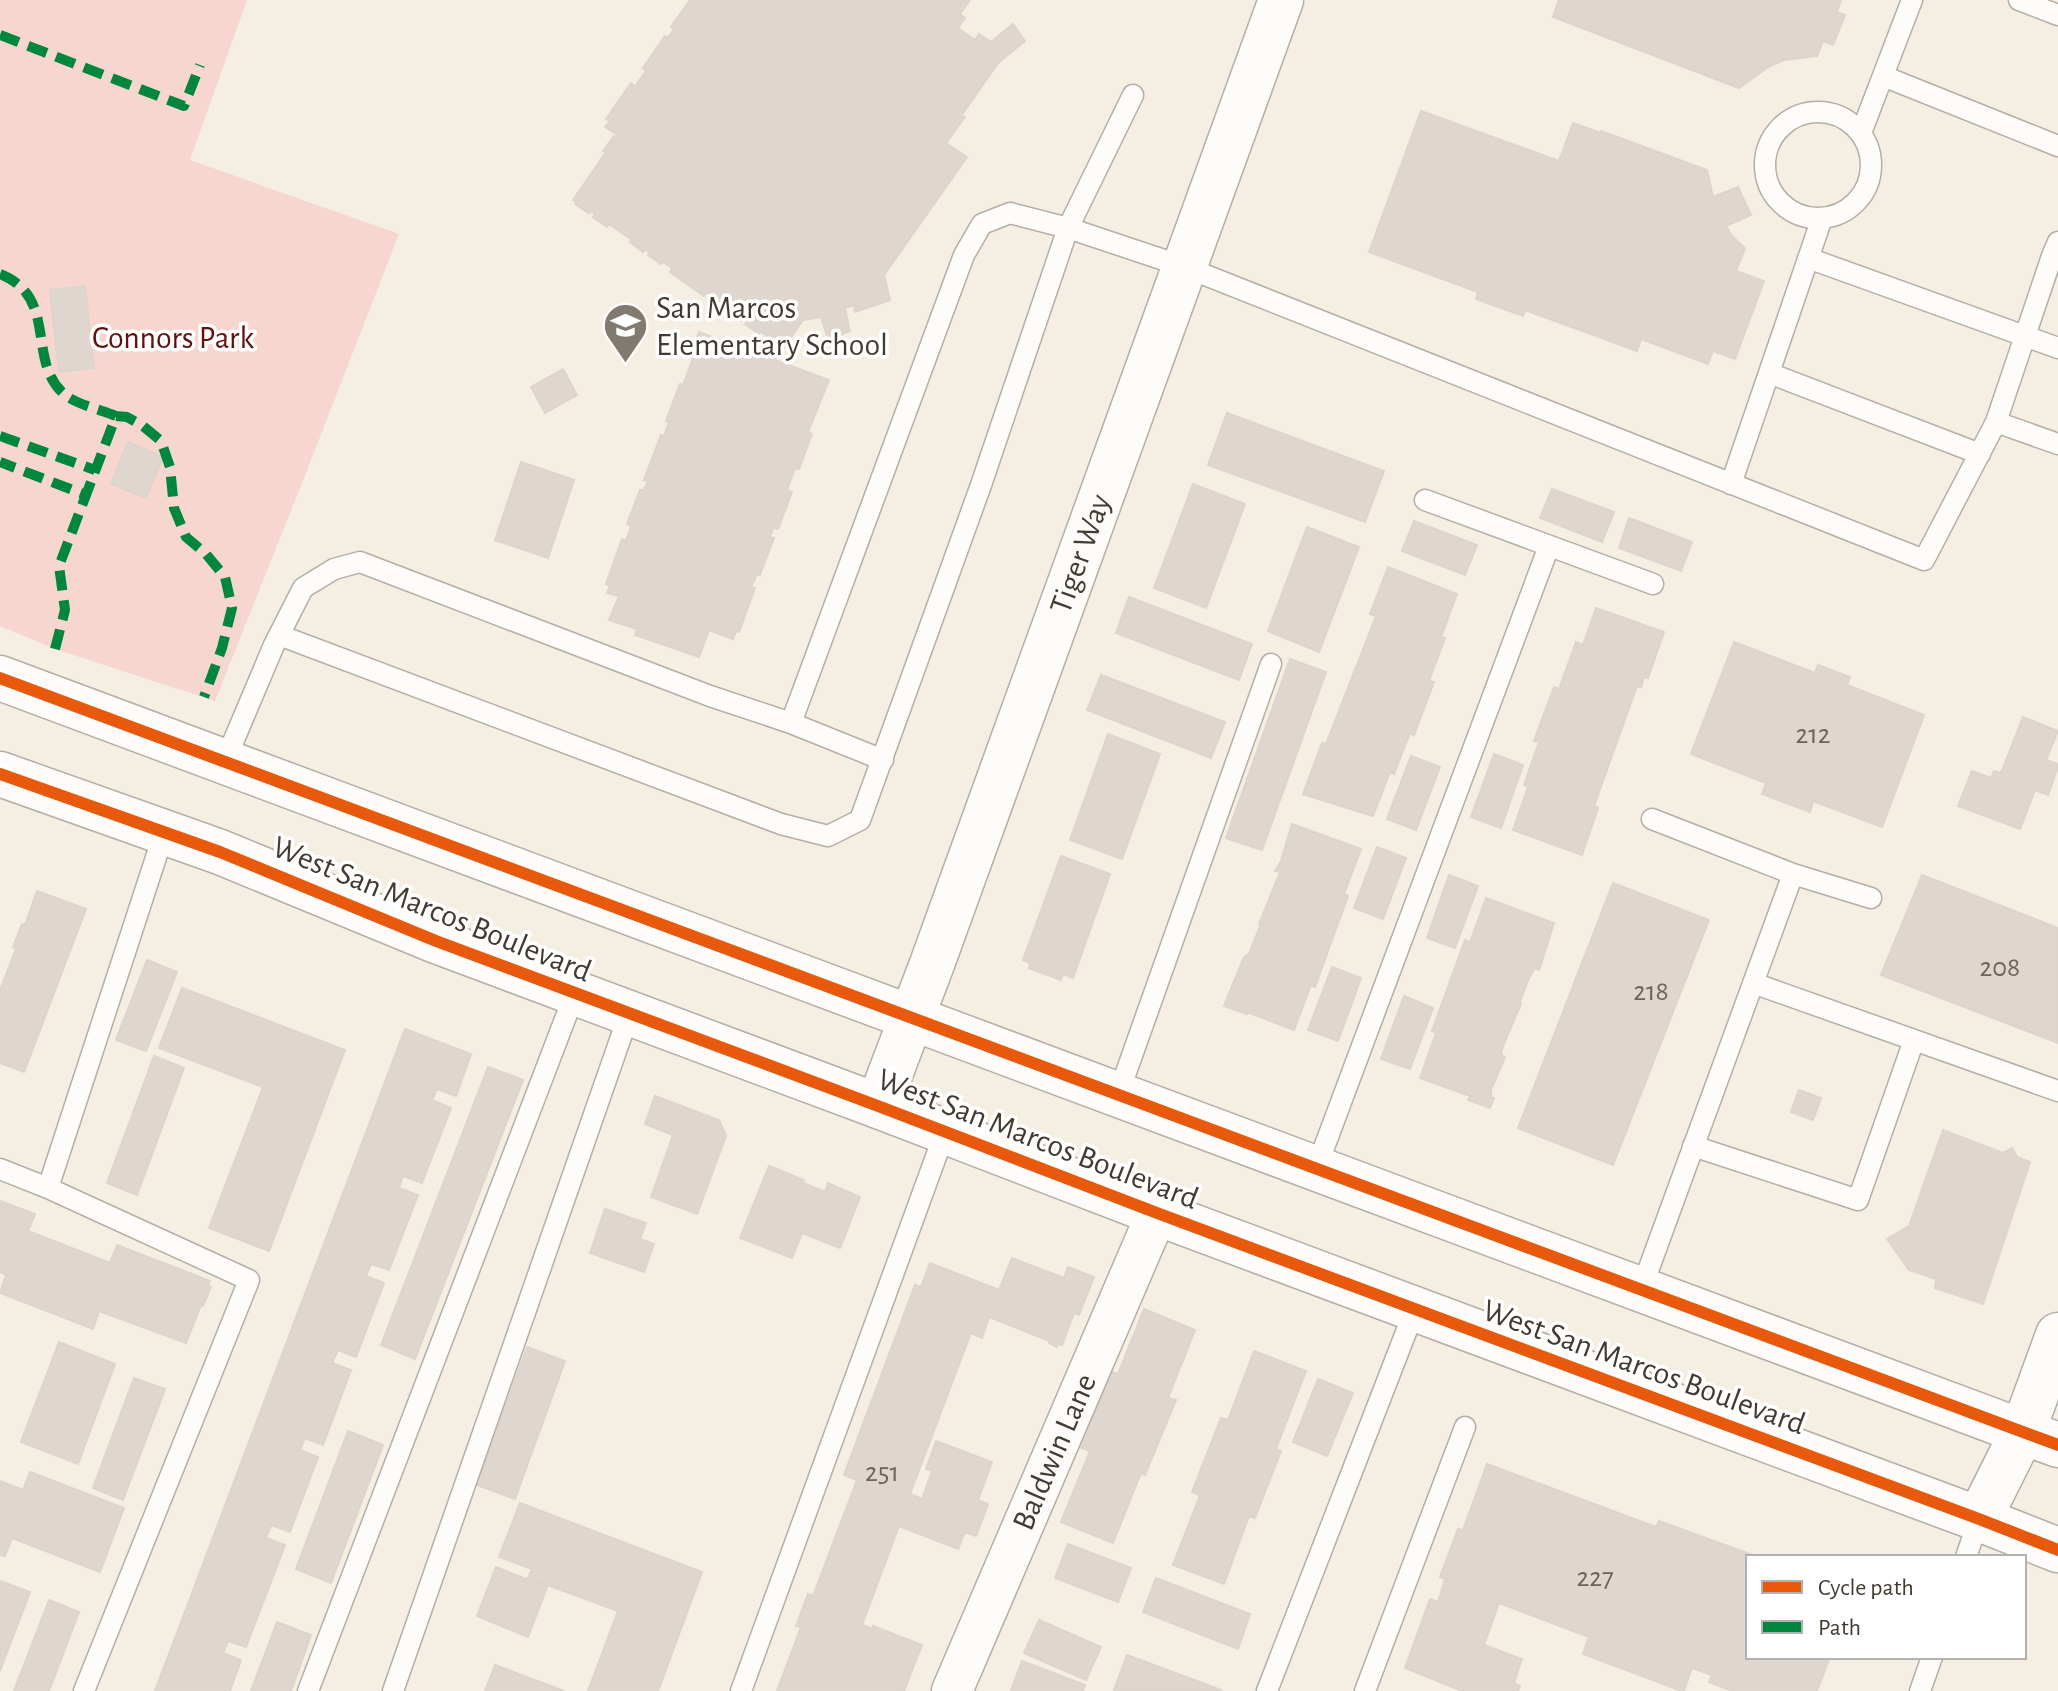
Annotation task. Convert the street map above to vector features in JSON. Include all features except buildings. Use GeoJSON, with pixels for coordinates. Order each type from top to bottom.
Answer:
{"type":"FeatureCollection","features":[{"type":"Feature","properties":{"kind":"main road","name":"Tiger Way"},"geometry":{"type":"LineString","coordinates":[[878,1106],[1281,0]]}},
{"type":"Feature","properties":{"kind":"main road","name":"West San Marcos Boulevard"},"geometry":{"type":"LineString","coordinates":[[0,678],[2040,1438]]}},
{"type":"Feature","properties":{"kind":"main road","name":"West San Marcos Boulevard"},"geometry":{"type":"LineString","coordinates":[[0,774],[220,852],[436,941],[1415,1309],[1972,1538],[2058,1550]]}},
{"type":"Feature","properties":{"kind":"main road"},"geometry":{"type":"LineString","coordinates":[[1972,1538],[2040,1438],[2058,1335]]}},
{"type":"Feature","properties":{"kind":"street","name":"Baldwin Lane"},"geometry":{"type":"LineString","coordinates":[[952,1691],[1157,1213]]}},
{"type":"Feature","properties":{"kind":"lane"},"geometry":{"type":"LineString","coordinates":[[1861,133],[1912,0]]}},
{"type":"Feature","properties":{"kind":"lane"},"geometry":{"type":"LineString","coordinates":[[2019,0],[2058,15]]}},
{"type":"Feature","properties":{"kind":"lane"},"geometry":{"type":"LineString","coordinates":[[1883,76],[2058,146]]}},
{"type":"Feature","properties":{"kind":"lane"},"geometry":{"type":"LineString","coordinates":[[279,635],[767,818],[828,836],[860,820],[981,485],[1068,228],[1133,95]]}},
{"type":"Feature","properties":{"kind":"lane"},"geometry":{"type":"LineString","coordinates":[[1813,112],[1831,113],[1847,120],[1861,133],[1869,150],[1871,169],[1867,187],[1856,203],[1840,213],[1822,218],[1803,216],[1786,207],[1773,193],[1766,175],[1766,158],[1771,141],[1781,127],[1796,117],[1813,112]]}},
{"type":"Feature","properties":{"kind":"lane"},"geometry":{"type":"LineString","coordinates":[[791,723],[964,255],[982,224],[1010,213],[1068,228],[1185,267],[1924,560],[1996,422],[2058,242]]}},
{"type":"Feature","properties":{"kind":"lane"},"geometry":{"type":"LineString","coordinates":[[1731,484],[1822,218]]}},
{"type":"Feature","properties":{"kind":"lane"},"geometry":{"type":"LineString","coordinates":[[1808,258],[2058,348]]}},
{"type":"Feature","properties":{"kind":"lane"},"geometry":{"type":"LineString","coordinates":[[1769,373],[1980,454]]}},
{"type":"Feature","properties":{"kind":"lane"},"geometry":{"type":"LineString","coordinates":[[1996,422],[2058,444]]}},
{"type":"Feature","properties":{"kind":"lane"},"geometry":{"type":"LineString","coordinates":[[1425,500],[1653,584]]}},
{"type":"Feature","properties":{"kind":"lane"},"geometry":{"type":"LineString","coordinates":[[1316,1169],[1549,546]]}},
{"type":"Feature","properties":{"kind":"lane"},"geometry":{"type":"LineString","coordinates":[[225,761],[279,635],[303,588],[334,569],[360,562],[883,760]]}},
{"type":"Feature","properties":{"kind":"lane"},"geometry":{"type":"LineString","coordinates":[[1118,1095],[1271,664]]}},
{"type":"Feature","properties":{"kind":"lane"},"geometry":{"type":"LineString","coordinates":[[1652,819],[1793,874],[1871,898]]}},
{"type":"Feature","properties":{"kind":"lane"},"geometry":{"type":"LineString","coordinates":[[48,1188],[164,833]]}},
{"type":"Feature","properties":{"kind":"lane"},"geometry":{"type":"LineString","coordinates":[[1641,1290],[1793,874]]}},
{"type":"Feature","properties":{"kind":"lane"},"geometry":{"type":"LineString","coordinates":[[1753,983],[2058,1091]]}},
{"type":"Feature","properties":{"kind":"lane"},"geometry":{"type":"LineString","coordinates":[[308,1691],[575,993]]}},
{"type":"Feature","properties":{"kind":"lane"},"geometry":{"type":"LineString","coordinates":[[393,1691],[629,1014]]}},
{"type":"Feature","properties":{"kind":"lane"},"geometry":{"type":"LineString","coordinates":[[1693,1146],[1858,1200],[1914,1040]]}},
{"type":"Feature","properties":{"kind":"lane"},"geometry":{"type":"LineString","coordinates":[[741,1691],[945,1132]]}},
{"type":"Feature","properties":{"kind":"lane"},"geometry":{"type":"LineString","coordinates":[[0,1169],[249,1280],[84,1691]]}},
{"type":"Feature","properties":{"kind":"lane"},"geometry":{"type":"LineString","coordinates":[[1267,1691],[1415,1309]]}},
{"type":"Feature","properties":{"kind":"lane"},"geometry":{"type":"LineString","coordinates":[[1365,1691],[1465,1427]]}},
{"type":"Feature","properties":{"kind":"lane"},"geometry":{"type":"LineString","coordinates":[[1920,1691],[1931,1659]]}},
{"type":"Feature","properties":{"kind":"green space","name":"Connors Park"},"geometry":{"type":"Polygon","coordinates":[[[0,0],[247,0],[190,160],[399,234],[215,701],[55,649],[0,626],[0,0]]]}},
{"type":"Feature","properties":{"kind":"marked path"},"geometry":{"type":"LineString","coordinates":[[0,35],[184,106],[200,65]]}},
{"type":"Feature","properties":{"kind":"marked path"},"geometry":{"type":"LineString","coordinates":[[0,274],[18,284],[30,298],[46,365],[64,394],[116,416],[86,495],[0,462]]}},
{"type":"Feature","properties":{"kind":"marked path"},"geometry":{"type":"LineString","coordinates":[[116,416],[127,417],[161,441],[170,467],[174,508],[186,537],[206,554],[225,577],[232,608],[222,648],[204,697]]}},
{"type":"Feature","properties":{"kind":"marked path"},"geometry":{"type":"LineString","coordinates":[[0,436],[95,470]]}},
{"type":"Feature","properties":{"kind":"marked path"},"geometry":{"type":"LineString","coordinates":[[55,649],[65,610],[59,566],[86,495]]}},
{"type":"Feature","properties":{"kind":"cycle path"},"geometry":{"type":"LineString","coordinates":[[0,678],[2058,1445]]}},
{"type":"Feature","properties":{"kind":"cycle path"},"geometry":{"type":"LineString","coordinates":[[0,774],[220,852],[436,941],[2058,1550]]}},
{"type":"Feature","properties":{"kind":"place","name":"San Marcos Elementary School"},"geometry":{"type":"Point","coordinates":[625,365]}}]}
